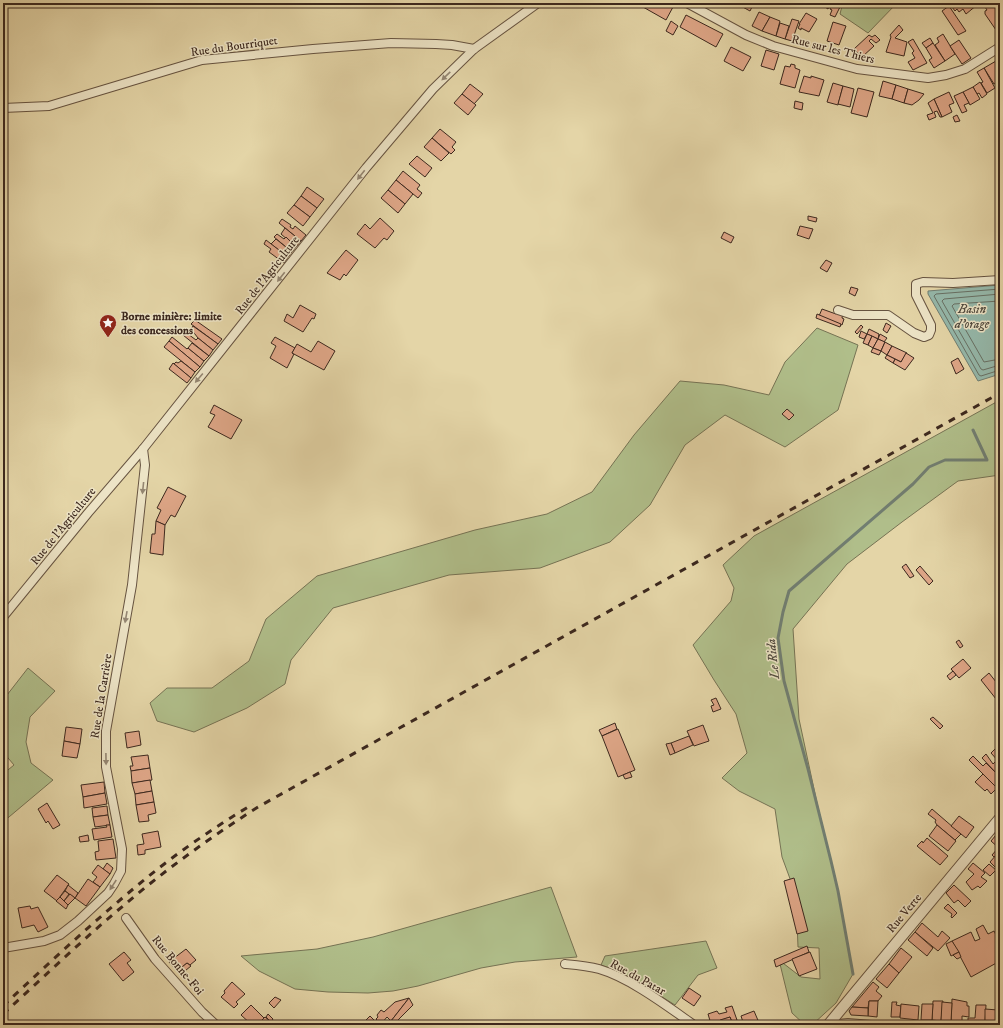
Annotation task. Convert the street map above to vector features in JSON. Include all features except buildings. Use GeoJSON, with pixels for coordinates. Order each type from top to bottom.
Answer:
{"type":"FeatureCollection","features":[{"type":"Feature","properties":{"kind":"street","name":"Rue de l'Agriculture"},"geometry":{"type":"LineString","coordinates":[[3,617],[88,513],[143,449],[377,156],[433,89],[474,49],[538,3]]}},
{"type":"Feature","properties":{"kind":"street","name":"Rue sur les Thiers"},"geometry":{"type":"LineString","coordinates":[[687,3],[746,35],[773,46],[864,70],[928,78],[946,75],[965,69],[1000,47]]}},
{"type":"Feature","properties":{"kind":"street","name":"Rue du Bourriquet"},"geometry":{"type":"LineString","coordinates":[[3,108],[49,106],[202,60],[391,43],[452,45],[474,49]]}},
{"type":"Feature","properties":{"kind":"street"},"geometry":{"type":"LineString","coordinates":[[838,310],[852,315],[888,315],[914,333],[924,337],[929,335],[931,325],[916,295],[916,284],[923,282],[1000,280]]}},
{"type":"Feature","properties":{"kind":"street","name":"Rue de la Carrière"},"geometry":{"type":"LineString","coordinates":[[3,948],[44,940],[60,935],[78,921],[108,893],[121,872],[122,849],[106,767],[106,730],[132,585],[145,465],[143,449]]}},
{"type":"Feature","properties":{"kind":"street","name":"Rue Verte"},"geometry":{"type":"LineString","coordinates":[[828,1025],[1000,818]]}},
{"type":"Feature","properties":{"kind":"street","name":"Rue Bonne-Foi"},"geometry":{"type":"LineString","coordinates":[[126,918],[155,959],[202,1012],[216,1025]]}},
{"type":"Feature","properties":{"kind":"street","name":"Rue du Patar"},"geometry":{"type":"LineString","coordinates":[[565,964],[597,968],[617,976],[694,1025]]}},
{"type":"Feature","properties":{"kind":"street"},"geometry":{"type":"LineString","coordinates":[[828,1025],[871,1025]]}},
{"type":"Feature","properties":{"kind":"green space"},"geometry":{"type":"Polygon","coordinates":[[[839,3],[897,3],[868,33],[840,14],[842,6],[839,3]]]}},
{"type":"Feature","properties":{"kind":"green space"},"geometry":{"type":"Polygon","coordinates":[[[817,328],[858,345],[838,410],[785,447],[725,415],[685,445],[650,505],[610,542],[540,568],[449,575],[333,608],[291,660],[285,684],[247,708],[194,732],[157,721],[150,703],[167,688],[212,688],[249,661],[266,619],[317,576],[475,530],[547,514],[592,492],[634,435],[680,381],[724,385],[769,395],[785,362],[817,328]]]}},
{"type":"Feature","properties":{"kind":"green space"},"geometry":{"type":"Polygon","coordinates":[[[1000,400],[1000,475],[958,481],[902,522],[847,564],[793,629],[799,719],[838,891],[853,974],[836,1003],[812,1025],[805,1025],[792,1013],[779,960],[801,977],[820,979],[819,948],[798,947],[796,895],[782,857],[775,809],[739,791],[722,778],[747,753],[736,714],[693,645],[731,601],[734,588],[723,565],[754,536],[1000,400]]]}},
{"type":"Feature","properties":{"kind":"green space"},"geometry":{"type":"Polygon","coordinates":[[[28,668],[55,691],[30,717],[26,742],[31,763],[53,780],[3,822],[3,774],[14,765],[3,752],[3,692],[7,695],[28,668]]]}},
{"type":"Feature","properties":{"kind":"green space"},"geometry":{"type":"Polygon","coordinates":[[[551,887],[577,957],[515,962],[481,968],[418,986],[393,991],[368,993],[295,989],[259,971],[241,956],[317,949],[373,937],[551,887]]]}},
{"type":"Feature","properties":{"kind":"green space"},"geometry":{"type":"Polygon","coordinates":[[[706,941],[717,968],[698,975],[675,1005],[630,978],[601,965],[605,956],[706,941]]]}},
{"type":"Feature","properties":{"kind":"water","name":"Basin d'orage"},"geometry":{"type":"Polygon","coordinates":[[[1000,285],[1000,374],[978,381],[928,294],[928,291],[1000,285]]]}},
{"type":"Feature","properties":{"kind":"waterway","name":"Le Rida"},"geometry":{"type":"LineString","coordinates":[[853,974],[831,861],[784,681],[778,638],[783,612],[789,591],[913,484],[929,467],[945,460],[987,460],[973,430]]}},
{"type":"Feature","properties":{"kind":"railway"},"geometry":{"type":"LineString","coordinates":[[3,1014],[93,932],[155,880],[189,854],[258,807],[1000,393]]}},
{"type":"Feature","properties":{"kind":"railway"},"geometry":{"type":"LineString","coordinates":[[3,1006],[90,926],[144,880],[197,840],[253,804]]}},
{"type":"Feature","properties":{"kind":"place","name":"Borne minière: limite des concessions"},"geometry":{"type":"Point","coordinates":[108,338]}}]}
